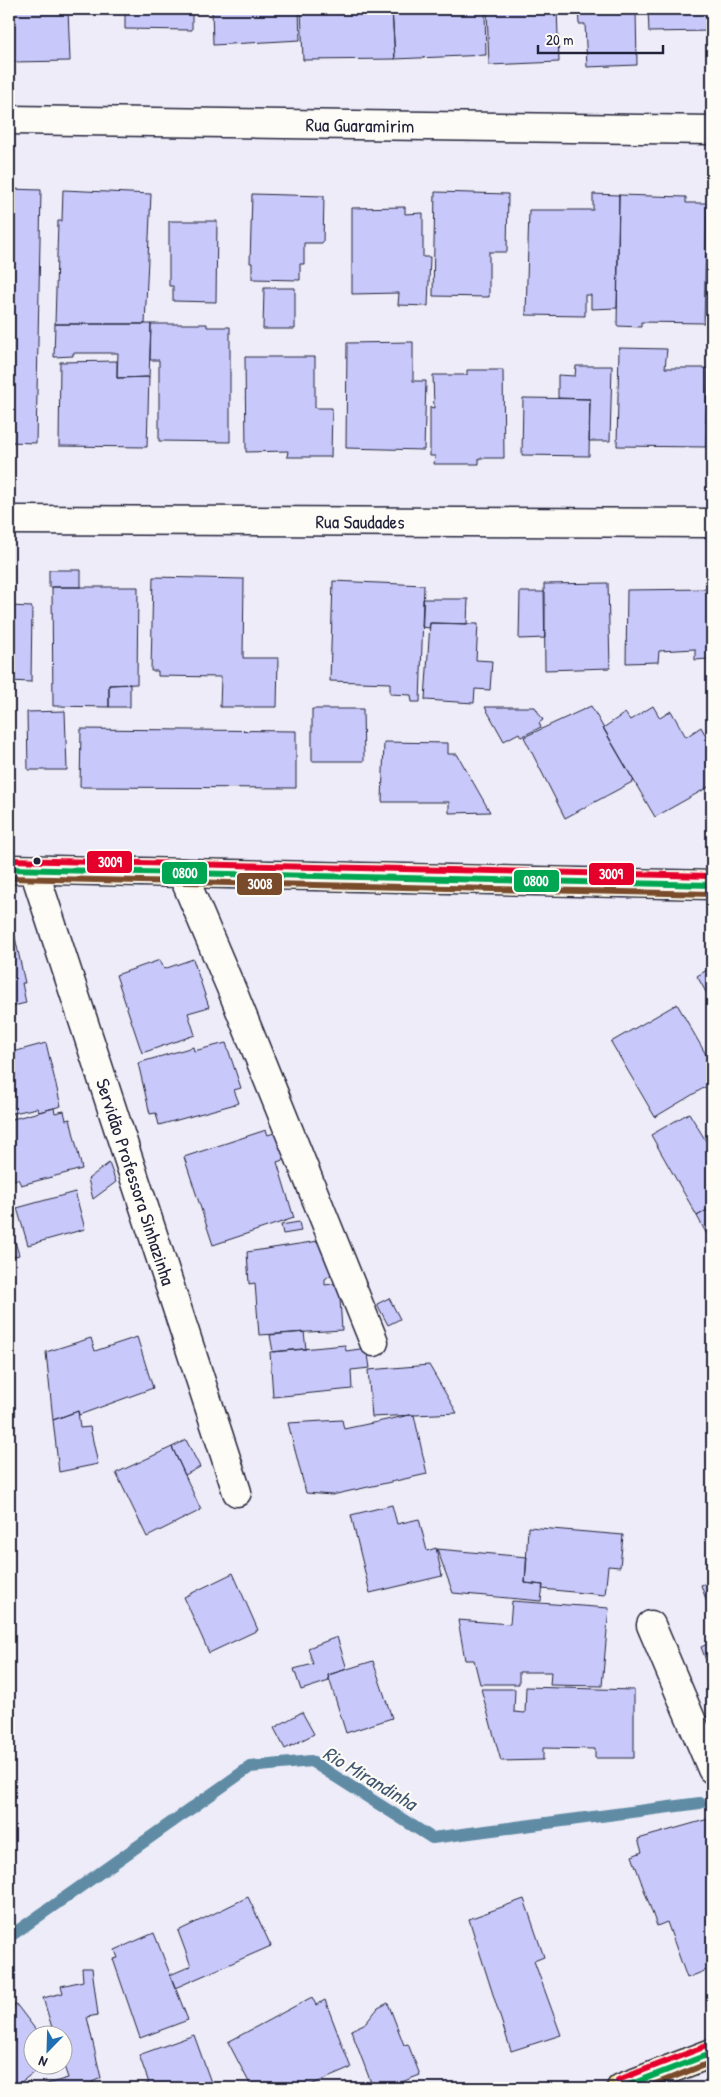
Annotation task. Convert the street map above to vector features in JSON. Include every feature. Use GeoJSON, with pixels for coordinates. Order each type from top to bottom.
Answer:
{"type":"FeatureCollection","features":[{"type":"Feature","properties":{"kind":"main road"},"geometry":{"type":"LineString","coordinates":[[21,870],[712,885]]}},
{"type":"Feature","properties":{"kind":"main road"},"geometry":{"type":"LineString","coordinates":[[621,2088],[712,2053]]}},
{"type":"Feature","properties":{"kind":"street","name":"Rua Guaramirim"},"geometry":{"type":"LineString","coordinates":[[9,120],[712,130]]}},
{"type":"Feature","properties":{"kind":"street","name":"Rua Saudades"},"geometry":{"type":"LineString","coordinates":[[9,520],[712,523]]}},
{"type":"Feature","properties":{"kind":"street","name":"Servidão Professora Sinhazinha"},"geometry":{"type":"LineString","coordinates":[[21,870],[237,1492]]}},
{"type":"Feature","properties":{"kind":"street"},"geometry":{"type":"LineString","coordinates":[[182,873],[234,995],[374,1342]]}},
{"type":"Feature","properties":{"kind":"street"},"geometry":{"type":"LineString","coordinates":[[651,1625],[712,1769]]}},
{"type":"Feature","properties":{"kind":"building"},"geometry":{"type":"Polygon","coordinates":[[[10,9],[68,9],[70,61],[11,62],[10,9]]]}},
{"type":"Feature","properties":{"kind":"building"},"geometry":{"type":"Polygon","coordinates":[[[125,9],[192,9],[192,30],[125,29],[125,9]]]}},
{"type":"Feature","properties":{"kind":"building"},"geometry":{"type":"Polygon","coordinates":[[[212,9],[299,9],[300,40],[213,45],[212,9]]]}},
{"type":"Feature","properties":{"kind":"building"},"geometry":{"type":"Polygon","coordinates":[[[301,9],[392,9],[395,59],[303,60],[301,9]]]}},
{"type":"Feature","properties":{"kind":"building"},"geometry":{"type":"Polygon","coordinates":[[[392,9],[485,9],[486,55],[395,59],[392,9]]]}},
{"type":"Feature","properties":{"kind":"building"},"geometry":{"type":"Polygon","coordinates":[[[487,9],[557,9],[559,62],[489,65],[487,9]]]}},
{"type":"Feature","properties":{"kind":"building"},"geometry":{"type":"Polygon","coordinates":[[[578,9],[636,9],[637,65],[587,67],[585,24],[579,24],[578,9]]]}},
{"type":"Feature","properties":{"kind":"building"},"geometry":{"type":"Polygon","coordinates":[[[648,9],[712,9],[712,31],[649,32],[648,9]]]}},
{"type":"Feature","properties":{"kind":"building"},"geometry":{"type":"Polygon","coordinates":[[[9,189],[41,190],[36,443],[9,442],[9,189]]]}},
{"type":"Feature","properties":{"kind":"building"},"geometry":{"type":"Polygon","coordinates":[[[63,190],[151,194],[145,324],[55,324],[58,221],[62,221],[63,190]]]}},
{"type":"Feature","properties":{"kind":"building"},"geometry":{"type":"Polygon","coordinates":[[[435,192],[508,194],[507,252],[489,252],[489,297],[433,296],[435,192]]]}},
{"type":"Feature","properties":{"kind":"building"},"geometry":{"type":"Polygon","coordinates":[[[252,194],[324,196],[323,243],[304,243],[304,264],[300,264],[300,280],[252,279],[252,263],[250,263],[252,194]]]}},
{"type":"Feature","properties":{"kind":"building"},"geometry":{"type":"Polygon","coordinates":[[[593,194],[619,195],[617,308],[591,309],[591,295],[585,295],[585,316],[526,315],[529,210],[593,210],[593,194]]]}},
{"type":"Feature","properties":{"kind":"building"},"geometry":{"type":"Polygon","coordinates":[[[619,195],[686,197],[686,203],[707,203],[704,323],[641,322],[641,327],[617,326],[619,195]]]}},
{"type":"Feature","properties":{"kind":"building"},"geometry":{"type":"Polygon","coordinates":[[[405,207],[405,214],[423,213],[423,257],[430,257],[428,306],[398,305],[399,293],[352,294],[352,208],[405,207]]]}},
{"type":"Feature","properties":{"kind":"building"},"geometry":{"type":"Polygon","coordinates":[[[712,207],[712,293],[710,293],[712,207]]]}},
{"type":"Feature","properties":{"kind":"building"},"geometry":{"type":"Polygon","coordinates":[[[169,221],[217,221],[216,302],[173,301],[173,286],[169,286],[169,221]]]}},
{"type":"Feature","properties":{"kind":"building"},"geometry":{"type":"Polygon","coordinates":[[[264,288],[295,288],[295,329],[263,329],[264,288]]]}},
{"type":"Feature","properties":{"kind":"building"},"geometry":{"type":"Polygon","coordinates":[[[55,324],[151,324],[149,377],[117,378],[118,353],[73,353],[73,356],[54,357],[55,324]]]}},
{"type":"Feature","properties":{"kind":"building"},"geometry":{"type":"Polygon","coordinates":[[[151,324],[207,324],[207,327],[230,327],[230,442],[159,441],[159,360],[150,360],[151,324]]]}},
{"type":"Feature","properties":{"kind":"building"},"geometry":{"type":"Polygon","coordinates":[[[413,342],[413,381],[426,381],[424,450],[346,448],[347,343],[413,342]]]}},
{"type":"Feature","properties":{"kind":"building"},"geometry":{"type":"Polygon","coordinates":[[[619,348],[667,349],[665,368],[708,368],[706,447],[617,446],[619,348]]]}},
{"type":"Feature","properties":{"kind":"building"},"geometry":{"type":"Polygon","coordinates":[[[245,357],[315,357],[315,408],[332,408],[331,457],[287,457],[288,451],[246,452],[245,357]]]}},
{"type":"Feature","properties":{"kind":"building"},"geometry":{"type":"Polygon","coordinates":[[[117,361],[117,378],[149,377],[147,447],[59,446],[60,362],[117,361]]]}},
{"type":"Feature","properties":{"kind":"building"},"geometry":{"type":"Polygon","coordinates":[[[576,366],[612,366],[610,441],[589,441],[590,399],[558,398],[558,375],[575,376],[576,366]]]}},
{"type":"Feature","properties":{"kind":"building"},"geometry":{"type":"Polygon","coordinates":[[[708,368],[712,368],[712,422],[706,422],[708,368]]]}},
{"type":"Feature","properties":{"kind":"building"},"geometry":{"type":"Polygon","coordinates":[[[467,370],[503,370],[504,458],[479,458],[479,464],[434,464],[435,456],[430,456],[430,407],[434,408],[433,375],[467,375],[467,370]]]}},
{"type":"Feature","properties":{"kind":"building"},"geometry":{"type":"Polygon","coordinates":[[[523,398],[590,399],[589,456],[522,455],[523,398]]]}},
{"type":"Feature","properties":{"kind":"building"},"geometry":{"type":"Polygon","coordinates":[[[49,570],[81,570],[81,587],[49,587],[49,570]]]}},
{"type":"Feature","properties":{"kind":"building"},"geometry":{"type":"Polygon","coordinates":[[[153,577],[244,579],[243,658],[278,658],[277,707],[220,707],[221,677],[158,676],[158,671],[151,671],[153,577]]]}},
{"type":"Feature","properties":{"kind":"building"},"geometry":{"type":"Polygon","coordinates":[[[333,581],[424,585],[420,702],[412,702],[411,695],[390,694],[390,683],[330,681],[333,581]]]}},
{"type":"Feature","properties":{"kind":"building"},"geometry":{"type":"Polygon","coordinates":[[[608,583],[610,668],[545,670],[544,584],[608,583]]]}},
{"type":"Feature","properties":{"kind":"building"},"geometry":{"type":"Polygon","coordinates":[[[52,587],[138,587],[137,684],[109,685],[109,707],[53,706],[52,587]]]}},
{"type":"Feature","properties":{"kind":"building"},"geometry":{"type":"Polygon","coordinates":[[[707,589],[708,659],[695,660],[695,649],[659,651],[658,662],[626,663],[627,590],[707,589]]]}},
{"type":"Feature","properties":{"kind":"building"},"geometry":{"type":"Polygon","coordinates":[[[520,592],[545,592],[545,638],[519,639],[520,592]]]}},
{"type":"Feature","properties":{"kind":"building"},"geometry":{"type":"Polygon","coordinates":[[[423,599],[468,599],[467,624],[430,623],[429,628],[422,627],[423,599]]]}},
{"type":"Feature","properties":{"kind":"building"},"geometry":{"type":"Polygon","coordinates":[[[707,599],[712,599],[712,644],[707,644],[707,599]]]}},
{"type":"Feature","properties":{"kind":"building"},"geometry":{"type":"Polygon","coordinates":[[[9,606],[32,607],[31,682],[9,681],[9,606]]]}},
{"type":"Feature","properties":{"kind":"building"},"geometry":{"type":"Polygon","coordinates":[[[430,623],[478,624],[476,660],[492,661],[490,690],[475,689],[474,703],[425,700],[430,623]]]}},
{"type":"Feature","properties":{"kind":"building"},"geometry":{"type":"Polygon","coordinates":[[[130,684],[130,707],[109,707],[109,685],[130,684]]]}},
{"type":"Feature","properties":{"kind":"building"},"geometry":{"type":"Polygon","coordinates":[[[591,706],[634,781],[565,818],[524,737],[591,706]]]}},
{"type":"Feature","properties":{"kind":"building"},"geometry":{"type":"Polygon","coordinates":[[[653,706],[660,718],[671,711],[686,737],[701,727],[712,747],[712,785],[655,817],[603,728],[625,713],[630,720],[653,706]]]}},
{"type":"Feature","properties":{"kind":"building"},"geometry":{"type":"Polygon","coordinates":[[[485,707],[535,707],[543,720],[539,723],[541,727],[521,737],[519,733],[504,741],[485,707]]]}},
{"type":"Feature","properties":{"kind":"building"},"geometry":{"type":"Polygon","coordinates":[[[312,709],[363,709],[364,761],[312,761],[312,709]]]}},
{"type":"Feature","properties":{"kind":"building"},"geometry":{"type":"Polygon","coordinates":[[[65,711],[67,770],[28,770],[27,712],[65,711]]]}},
{"type":"Feature","properties":{"kind":"building"},"geometry":{"type":"Polygon","coordinates":[[[81,729],[296,731],[296,788],[80,787],[81,729]]]}},
{"type":"Feature","properties":{"kind":"building"},"geometry":{"type":"Polygon","coordinates":[[[384,742],[448,743],[448,754],[457,754],[490,812],[449,813],[449,802],[382,802],[384,742]]]}},
{"type":"Feature","properties":{"kind":"building"},"geometry":{"type":"Polygon","coordinates":[[[11,919],[25,983],[22,983],[26,1003],[9,1007],[9,920],[11,919]]]}},
{"type":"Feature","properties":{"kind":"building"},"geometry":{"type":"Polygon","coordinates":[[[193,959],[209,1007],[188,1013],[195,1035],[142,1053],[116,975],[160,960],[164,969],[193,959]]]}},
{"type":"Feature","properties":{"kind":"building"},"geometry":{"type":"Polygon","coordinates":[[[712,967],[712,1003],[697,976],[712,967]]]}},
{"type":"Feature","properties":{"kind":"building"},"geometry":{"type":"Polygon","coordinates":[[[677,1004],[712,1065],[712,1083],[655,1117],[611,1042],[677,1004]]]}},
{"type":"Feature","properties":{"kind":"building"},"geometry":{"type":"Polygon","coordinates":[[[46,1043],[61,1106],[39,1112],[37,1108],[9,1114],[9,1053],[46,1043]]]}},
{"type":"Feature","properties":{"kind":"building"},"geometry":{"type":"Polygon","coordinates":[[[226,1043],[241,1088],[234,1090],[239,1103],[159,1125],[156,1113],[150,1114],[138,1063],[193,1047],[194,1051],[226,1043]]]}},
{"type":"Feature","properties":{"kind":"building"},"geometry":{"type":"Polygon","coordinates":[[[54,1108],[55,1113],[64,1111],[66,1120],[70,1119],[82,1169],[21,1185],[18,1179],[9,1181],[9,1120],[54,1108]]]}},
{"type":"Feature","properties":{"kind":"building"},"geometry":{"type":"Polygon","coordinates":[[[689,1113],[712,1151],[712,1207],[697,1216],[651,1135],[689,1113]]]}},
{"type":"Feature","properties":{"kind":"building"},"geometry":{"type":"Polygon","coordinates":[[[266,1130],[268,1135],[277,1132],[286,1159],[277,1162],[294,1218],[213,1245],[184,1157],[266,1130]]]}},
{"type":"Feature","properties":{"kind":"building"},"geometry":{"type":"Polygon","coordinates":[[[109,1163],[116,1182],[93,1199],[88,1179],[109,1163]]]}},
{"type":"Feature","properties":{"kind":"building"},"geometry":{"type":"Polygon","coordinates":[[[75,1192],[85,1229],[28,1245],[17,1208],[75,1192]]]}},
{"type":"Feature","properties":{"kind":"building"},"geometry":{"type":"Polygon","coordinates":[[[712,1207],[712,1244],[697,1216],[712,1207]]]}},
{"type":"Feature","properties":{"kind":"building"},"geometry":{"type":"Polygon","coordinates":[[[9,1221],[19,1255],[9,1258],[9,1221]]]}},
{"type":"Feature","properties":{"kind":"building"},"geometry":{"type":"Polygon","coordinates":[[[299,1222],[301,1231],[283,1234],[281,1225],[299,1222]]]}},
{"type":"Feature","properties":{"kind":"building"},"geometry":{"type":"Polygon","coordinates":[[[325,1240],[339,1269],[325,1279],[325,1285],[339,1283],[342,1330],[259,1335],[255,1283],[249,1284],[247,1252],[325,1240]]]}},
{"type":"Feature","properties":{"kind":"building"},"geometry":{"type":"Polygon","coordinates":[[[389,1298],[400,1319],[388,1325],[377,1304],[389,1298]]]}},
{"type":"Feature","properties":{"kind":"building"},"geometry":{"type":"Polygon","coordinates":[[[304,1332],[306,1349],[273,1352],[270,1335],[304,1332]]]}},
{"type":"Feature","properties":{"kind":"building"},"geometry":{"type":"Polygon","coordinates":[[[137,1337],[153,1388],[79,1415],[78,1411],[53,1420],[46,1352],[91,1338],[95,1351],[137,1337]]]}},
{"type":"Feature","properties":{"kind":"building"},"geometry":{"type":"Polygon","coordinates":[[[345,1345],[346,1351],[367,1348],[370,1368],[351,1370],[352,1389],[273,1397],[270,1352],[345,1345]]]}},
{"type":"Feature","properties":{"kind":"building"},"geometry":{"type":"Polygon","coordinates":[[[429,1365],[457,1413],[372,1417],[368,1370],[429,1365]]]}},
{"type":"Feature","properties":{"kind":"building"},"geometry":{"type":"Polygon","coordinates":[[[78,1411],[80,1428],[90,1427],[98,1464],[59,1472],[53,1420],[78,1411]]]}},
{"type":"Feature","properties":{"kind":"building"},"geometry":{"type":"Polygon","coordinates":[[[414,1415],[427,1474],[332,1495],[306,1493],[288,1423],[342,1420],[344,1429],[414,1415]]]}},
{"type":"Feature","properties":{"kind":"building"},"geometry":{"type":"Polygon","coordinates":[[[186,1440],[200,1467],[185,1475],[172,1447],[186,1440]]]}},
{"type":"Feature","properties":{"kind":"building"},"geometry":{"type":"Polygon","coordinates":[[[172,1447],[201,1510],[147,1537],[116,1473],[172,1447]]]}},
{"type":"Feature","properties":{"kind":"building"},"geometry":{"type":"Polygon","coordinates":[[[392,1505],[397,1524],[419,1519],[427,1551],[436,1548],[442,1576],[370,1593],[351,1515],[392,1505]]]}},
{"type":"Feature","properties":{"kind":"building"},"geometry":{"type":"Polygon","coordinates":[[[528,1527],[623,1535],[620,1567],[608,1566],[605,1595],[542,1589],[543,1585],[525,1583],[528,1527]]]}},
{"type":"Feature","properties":{"kind":"building"},"geometry":{"type":"Polygon","coordinates":[[[437,1549],[527,1557],[525,1583],[543,1585],[541,1601],[453,1593],[437,1549]]]}},
{"type":"Feature","properties":{"kind":"building"},"geometry":{"type":"Polygon","coordinates":[[[233,1573],[258,1630],[209,1653],[184,1597],[233,1573]]]}},
{"type":"Feature","properties":{"kind":"building"},"geometry":{"type":"Polygon","coordinates":[[[712,1581],[712,1617],[701,1585],[712,1581]]]}},
{"type":"Feature","properties":{"kind":"building"},"geometry":{"type":"Polygon","coordinates":[[[512,1601],[609,1608],[602,1686],[550,1685],[551,1672],[519,1672],[519,1684],[480,1684],[474,1660],[465,1660],[458,1620],[510,1624],[512,1601]]]}},
{"type":"Feature","properties":{"kind":"building"},"geometry":{"type":"Polygon","coordinates":[[[337,1637],[347,1669],[328,1675],[329,1681],[301,1690],[294,1669],[313,1664],[308,1648],[337,1637]]]}},
{"type":"Feature","properties":{"kind":"building"},"geometry":{"type":"Polygon","coordinates":[[[712,1642],[712,1676],[701,1647],[712,1642]]]}},
{"type":"Feature","properties":{"kind":"building"},"geometry":{"type":"Polygon","coordinates":[[[373,1661],[392,1718],[346,1733],[328,1675],[373,1661]]]}},
{"type":"Feature","properties":{"kind":"building"},"geometry":{"type":"Polygon","coordinates":[[[526,1687],[634,1690],[634,1758],[595,1758],[595,1749],[543,1748],[543,1760],[501,1761],[481,1689],[515,1689],[514,1712],[525,1713],[526,1687]]]}},
{"type":"Feature","properties":{"kind":"building"},"geometry":{"type":"Polygon","coordinates":[[[302,1712],[314,1734],[285,1749],[274,1728],[302,1712]]]}},
{"type":"Feature","properties":{"kind":"building"},"geometry":{"type":"Polygon","coordinates":[[[712,1818],[712,1968],[687,1978],[667,1922],[657,1926],[632,1856],[642,1852],[638,1839],[712,1818]]]}},
{"type":"Feature","properties":{"kind":"building"},"geometry":{"type":"Polygon","coordinates":[[[248,1897],[271,1946],[175,1988],[170,1975],[191,1966],[178,1931],[248,1897]]]}},
{"type":"Feature","properties":{"kind":"building"},"geometry":{"type":"Polygon","coordinates":[[[524,1899],[544,1957],[534,1961],[561,2035],[511,2051],[469,1919],[524,1899]]]}},
{"type":"Feature","properties":{"kind":"building"},"geometry":{"type":"Polygon","coordinates":[[[154,1933],[188,2020],[140,2038],[113,1959],[118,1958],[115,1950],[154,1933]]]}},
{"type":"Feature","properties":{"kind":"building"},"geometry":{"type":"Polygon","coordinates":[[[82,1968],[92,1968],[98,2015],[87,2017],[101,2078],[92,2082],[94,2088],[45,2088],[44,2085],[68,2078],[67,2074],[72,2074],[72,2024],[51,2024],[43,1998],[63,1993],[61,1986],[83,1981],[82,1968]]]}},
{"type":"Feature","properties":{"kind":"building"},"geometry":{"type":"Polygon","coordinates":[[[312,1997],[316,2005],[325,2000],[351,2068],[304,2088],[252,2088],[228,2042],[312,1997]]]}},
{"type":"Feature","properties":{"kind":"building"},"geometry":{"type":"Polygon","coordinates":[[[388,2003],[404,2045],[408,2044],[420,2075],[386,2088],[373,2088],[351,2030],[366,2023],[378,2008],[388,2003]]]}},
{"type":"Feature","properties":{"kind":"building"},"geometry":{"type":"Polygon","coordinates":[[[16,2004],[31,2024],[22,2024],[22,2074],[32,2074],[13,2088],[9,2088],[9,2011],[16,2004]]]}},
{"type":"Feature","properties":{"kind":"building"},"geometry":{"type":"Polygon","coordinates":[[[194,2035],[213,2088],[142,2088],[141,2086],[149,2083],[139,2055],[194,2035]]]}},
{"type":"Feature","properties":{"kind":"waterway","name":"Rio Mirandinha"},"geometry":{"type":"LineString","coordinates":[[9,1937],[250,1767],[311,1761],[432,1838],[700,1803]]}},
{"type":"Feature","properties":{"kind":"transit line","name":"3009"},"geometry":{"type":"LineString","coordinates":[[9,860],[712,876]]}},
{"type":"Feature","properties":{"kind":"transit line","name":"0800"},"geometry":{"type":"LineString","coordinates":[[9,869],[712,885]]}},
{"type":"Feature","properties":{"kind":"transit line","name":"3008"},"geometry":{"type":"LineString","coordinates":[[9,878],[712,894]]}},
{"type":"Feature","properties":{"kind":"transit line","name":"3009"},"geometry":{"type":"LineString","coordinates":[[618,2080],[709,2045]]}},
{"type":"Feature","properties":{"kind":"transit line","name":"0800"},"geometry":{"type":"LineString","coordinates":[[621,2088],[712,2053]]}},
{"type":"Feature","properties":{"kind":"transit line","name":"3008"},"geometry":{"type":"LineString","coordinates":[[645,2088],[712,2062]]}}]}
